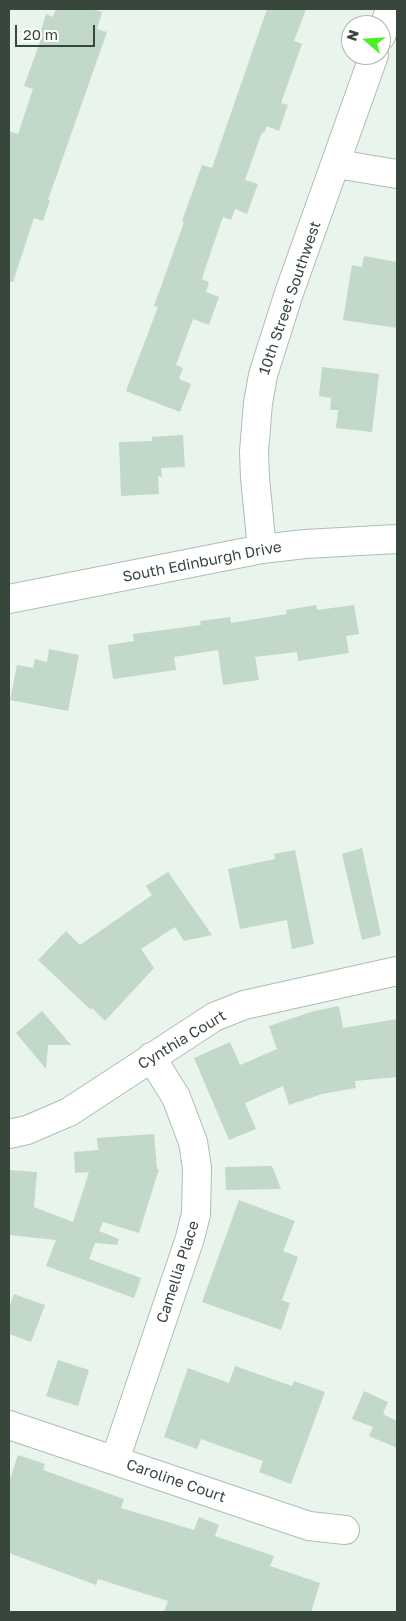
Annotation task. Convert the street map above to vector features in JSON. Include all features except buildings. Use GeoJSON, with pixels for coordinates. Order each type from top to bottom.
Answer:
{"type":"FeatureCollection","features":[{"type":"Feature","properties":{"kind":"street","name":"10th Street Southwest"},"geometry":{"type":"LineString","coordinates":[[262,549],[254,452],[258,403],[263,375],[371,65]]}},
{"type":"Feature","properties":{"kind":"street"},"geometry":{"type":"LineString","coordinates":[[337,164],[397,174]]}},
{"type":"Feature","properties":{"kind":"street","name":"South Edinburgh Drive"},"geometry":{"type":"LineString","coordinates":[[9,599],[262,549],[305,544],[397,539]]}},
{"type":"Feature","properties":{"kind":"street","name":"Cynthia Court"},"geometry":{"type":"LineString","coordinates":[[9,1134],[27,1130],[69,1112],[214,1017],[244,1005],[397,971]]}},
{"type":"Feature","properties":{"kind":"street","name":"Camellia Place"},"geometry":{"type":"LineString","coordinates":[[115,1460],[190,1238],[196,1214],[197,1168],[193,1142],[176,1097],[151,1057]]}},
{"type":"Feature","properties":{"kind":"street","name":"Caroline Court"},"geometry":{"type":"LineString","coordinates":[[9,1425],[309,1526],[345,1530]]}}]}
